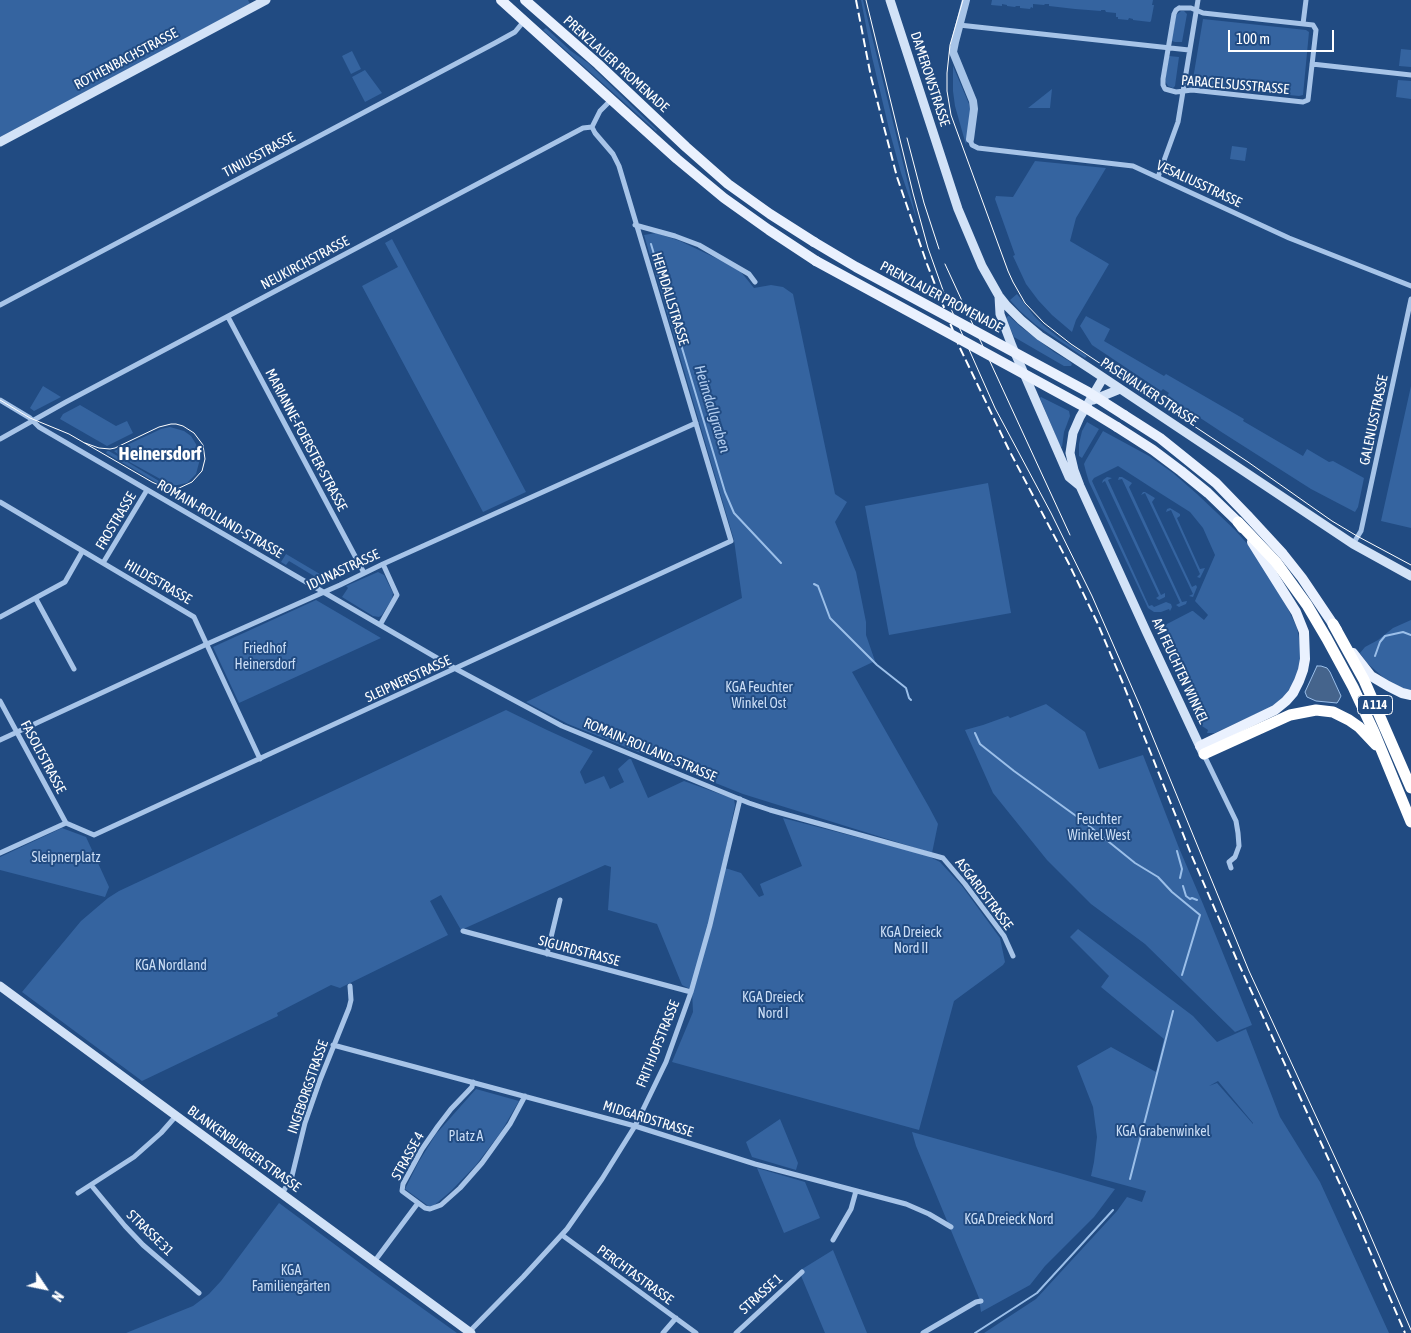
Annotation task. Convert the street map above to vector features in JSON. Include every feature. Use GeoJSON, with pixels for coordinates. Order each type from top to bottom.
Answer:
{"type":"FeatureCollection","features":[{"type":"Feature","properties":{"kind":"highway","name":"A 114"},"geometry":{"type":"LineString","coordinates":[[1238,522],[1276,562],[1307,605],[1353,687],[1411,822]]}},
{"type":"Feature","properties":{"kind":"highway","name":"A 114"},"geometry":{"type":"LineString","coordinates":[[1333,624],[1364,680],[1411,788]]}},
{"type":"Feature","properties":{"kind":"highway"},"geometry":{"type":"LineString","coordinates":[[1202,750],[1290,715],[1316,710],[1332,712],[1349,720],[1359,727],[1382,751]]}},
{"type":"Feature","properties":{"kind":"main road","name":"ROTHENBACHSTRASSE"},"geometry":{"type":"LineString","coordinates":[[0,142],[266,0]]}},
{"type":"Feature","properties":{"kind":"main road","name":"PRENZLAUER PROMENADE"},"geometry":{"type":"LineString","coordinates":[[501,0],[677,159],[724,198],[769,230],[816,261],[1081,404],[1153,450],[1181,471],[1208,493],[1238,522],[1296,612],[1304,632],[1305,659],[1299,681],[1293,693],[1281,706],[1202,750]]}},
{"type":"Feature","properties":{"kind":"main road","name":"PRENZLAUER PROMENADE"},"geometry":{"type":"LineString","coordinates":[[525,0],[598,64],[728,184],[770,214],[856,267],[1088,392],[1160,438],[1216,483],[1283,554],[1371,676],[1402,693],[1411,695]]}},
{"type":"Feature","properties":{"kind":"main road","name":"DAMEROWSTRASSE"},"geometry":{"type":"LineString","coordinates":[[890,0],[944,168]]}},
{"type":"Feature","properties":{"kind":"main road","name":"PASEWALKER STRASSE"},"geometry":{"type":"LineString","coordinates":[[944,168],[958,209],[982,266],[999,296],[1011,311],[1028,326],[1353,544],[1411,576]]}},
{"type":"Feature","properties":{"kind":"main road","name":"AM FEUCHTEN WINKEL"},"geometry":{"type":"LineString","coordinates":[[999,296],[1000,314],[1012,346],[1069,477],[1080,486]]}},
{"type":"Feature","properties":{"kind":"main road","name":"AM FEUCHTEN WINKEL"},"geometry":{"type":"LineString","coordinates":[[1103,378],[1073,432],[1070,453],[1074,470],[1202,750]]}},
{"type":"Feature","properties":{"kind":"main road"},"geometry":{"type":"LineString","coordinates":[[1089,402],[1120,389]]}},
{"type":"Feature","properties":{"kind":"main road","name":"BLANKENBURGER STRASSE"},"geometry":{"type":"LineString","coordinates":[[0,986],[470,1332]]}},
{"type":"Feature","properties":{"kind":"street"},"geometry":{"type":"LineString","coordinates":[[966,0],[953,52],[973,101],[974,108],[970,139]]}},
{"type":"Feature","properties":{"kind":"street"},"geometry":{"type":"LineString","coordinates":[[1158,177],[1178,122],[1198,0]]}},
{"type":"Feature","properties":{"kind":"street"},"geometry":{"type":"LineString","coordinates":[[1303,24],[1306,0]]}},
{"type":"Feature","properties":{"kind":"street","name":"PARACELSUSSTRASSE"},"geometry":{"type":"LineString","coordinates":[[1179,8],[1191,8],[1203,13],[1303,24],[1312,25],[1316,28],[1308,98],[1305,102],[1192,90],[1176,92],[1167,90],[1163,85],[1174,14],[1179,8]]}},
{"type":"Feature","properties":{"kind":"street","name":"TINIUSSTRASSE"},"geometry":{"type":"LineString","coordinates":[[0,305],[495,43],[514,32],[525,21]]}},
{"type":"Feature","properties":{"kind":"street"},"geometry":{"type":"LineString","coordinates":[[959,25],[1189,50]]}},
{"type":"Feature","properties":{"kind":"street"},"geometry":{"type":"LineString","coordinates":[[1312,64],[1411,75]]}},
{"type":"Feature","properties":{"kind":"street"},"geometry":{"type":"LineString","coordinates":[[592,127],[600,111],[612,100]]}},
{"type":"Feature","properties":{"kind":"street","name":"HEIMDALLSTRASSE"},"geometry":{"type":"LineString","coordinates":[[592,127],[613,154],[619,166],[731,541]]}},
{"type":"Feature","properties":{"kind":"street","name":"NEUKIRCHSTRASSE"},"geometry":{"type":"LineString","coordinates":[[0,439],[66,402],[583,128],[592,127]]}},
{"type":"Feature","properties":{"kind":"street","name":"VESALIUSSTRASSE"},"geometry":{"type":"LineString","coordinates":[[970,139],[972,145],[991,150],[1133,166],[1288,238],[1411,286]]}},
{"type":"Feature","properties":{"kind":"street"},"geometry":{"type":"LineString","coordinates":[[635,224],[699,245],[741,268],[755,282]]}},
{"type":"Feature","properties":{"kind":"street","name":"GALENUSSTRASSE"},"geometry":{"type":"LineString","coordinates":[[1353,544],[1361,531],[1411,299]]}},
{"type":"Feature","properties":{"kind":"street","name":"MARIANNE-FOERSTER-STRASSE"},"geometry":{"type":"LineString","coordinates":[[228,317],[364,573]]}},
{"type":"Feature","properties":{"kind":"street","name":"ROMAIN-ROLLAND-STRASSE"},"geometry":{"type":"LineString","coordinates":[[0,400],[33,421],[39,427],[147,490],[456,669],[562,726],[770,810],[929,854]]}},
{"type":"Feature","properties":{"kind":"street","name":"IDUNASTRASSE"},"geometry":{"type":"LineString","coordinates":[[0,740],[207,644],[696,423]]}},
{"type":"Feature","properties":{"kind":"street","name":"FROSTRASSE"},"geometry":{"type":"LineString","coordinates":[[103,563],[147,490]]}},
{"type":"Feature","properties":{"kind":"street","name":"HILDESTRASSE"},"geometry":{"type":"LineString","coordinates":[[0,502],[194,617],[260,759]]}},
{"type":"Feature","properties":{"kind":"street","name":"SLEIPNERSTRASSE"},"geometry":{"type":"LineString","coordinates":[[66,823],[94,835],[731,541]]}},
{"type":"Feature","properties":{"kind":"street"},"geometry":{"type":"LineString","coordinates":[[0,617],[65,582],[82,552]]}},
{"type":"Feature","properties":{"kind":"street"},"geometry":{"type":"LineString","coordinates":[[380,625],[397,595],[383,564]]}},
{"type":"Feature","properties":{"kind":"street"},"geometry":{"type":"LineString","coordinates":[[36,598],[74,669]]}},
{"type":"Feature","properties":{"kind":"street","name":"FASOLTSTRASSE"},"geometry":{"type":"LineString","coordinates":[[0,700],[66,823]]}},
{"type":"Feature","properties":{"kind":"street","name":"AM FEUCHTEN WINKEL"},"geometry":{"type":"LineString","coordinates":[[1202,750],[1236,821],[1239,846],[1235,857],[1229,862],[1231,868]]}},
{"type":"Feature","properties":{"kind":"street","name":"FRITHJOFSTRASSE"},"geometry":{"type":"LineString","coordinates":[[470,1332],[562,1235],[586,1203],[635,1126],[666,1062],[690,992],[714,906],[740,799]]}},
{"type":"Feature","properties":{"kind":"street"},"geometry":{"type":"LineString","coordinates":[[0,853],[66,823]]}},
{"type":"Feature","properties":{"kind":"street","name":"ASGARDSTRASSE"},"geometry":{"type":"LineString","coordinates":[[929,854],[943,858],[965,884],[1004,936],[1013,956]]}},
{"type":"Feature","properties":{"kind":"street"},"geometry":{"type":"LineString","coordinates":[[547,954],[560,900]]}},
{"type":"Feature","properties":{"kind":"street","name":"SIGURDSTRASSE"},"geometry":{"type":"LineString","coordinates":[[462,932],[690,992]]}},
{"type":"Feature","properties":{"kind":"street","name":"INGEBORGSTRASSE"},"geometry":{"type":"LineString","coordinates":[[282,1194],[292,1176],[306,1123],[333,1045],[349,1008],[351,1000],[350,986]]}},
{"type":"Feature","properties":{"kind":"street","name":"MIDGARDSTRASSE"},"geometry":{"type":"LineString","coordinates":[[333,1045],[635,1126],[755,1164],[906,1204],[951,1227]]}},
{"type":"Feature","properties":{"kind":"street","name":"STRASSE 4"},"geometry":{"type":"LineString","coordinates":[[418,1203],[402,1191],[403,1184],[422,1149],[438,1126],[472,1087],[474,1082]]}},
{"type":"Feature","properties":{"kind":"street"},"geometry":{"type":"LineString","coordinates":[[374,1262],[418,1203],[430,1209],[441,1205],[460,1188],[497,1143],[525,1096]]}},
{"type":"Feature","properties":{"kind":"street"},"geometry":{"type":"LineString","coordinates":[[78,1193],[134,1157],[161,1133],[176,1116]]}},
{"type":"Feature","properties":{"kind":"street","name":"STRASSE 31"},"geometry":{"type":"LineString","coordinates":[[91,1185],[143,1244],[199,1293]]}},
{"type":"Feature","properties":{"kind":"street"},"geometry":{"type":"LineString","coordinates":[[833,1240],[851,1209],[856,1191]]}},
{"type":"Feature","properties":{"kind":"street","name":"PERCHTASTRASSE"},"geometry":{"type":"LineString","coordinates":[[562,1235],[696,1333]]}},
{"type":"Feature","properties":{"kind":"street","name":"STRASSE 1"},"geometry":{"type":"LineString","coordinates":[[736,1333],[802,1272]]}},
{"type":"Feature","properties":{"kind":"street"},"geometry":{"type":"LineString","coordinates":[[923,1333],[976,1302],[981,1301]]}},
{"type":"Feature","properties":{"kind":"street"},"geometry":{"type":"LineString","coordinates":[[663,1333],[676,1318]]}},
{"type":"Feature","properties":{"kind":"green space"},"geometry":{"type":"Polygon","coordinates":[[[0,0],[248,0],[250,4],[0,137],[0,0]]]}},
{"type":"Feature","properties":{"kind":"green space"},"geometry":{"type":"Polygon","coordinates":[[[861,0],[863,0],[917,220],[889,129],[861,0]]]}},
{"type":"Feature","properties":{"kind":"green space"},"geometry":{"type":"Polygon","coordinates":[[[992,0],[1153,0],[1152,5],[1154,5],[1150,22],[1129,18],[1128,20],[1118,19],[1116,13],[1106,12],[1105,10],[1075,9],[1049,6],[1049,4],[1033,4],[1033,8],[1031,7],[1030,9],[1002,4],[1002,6],[991,5],[992,0]]]}},
{"type":"Feature","properties":{"kind":"green space"},"geometry":{"type":"Polygon","coordinates":[[[1181,11],[1187,14],[1182,42],[1175,42],[1172,41],[1172,38],[1176,15],[1181,11]]]}},
{"type":"Feature","properties":{"kind":"green space"},"geometry":{"type":"Polygon","coordinates":[[[1203,19],[1306,30],[1309,32],[1303,95],[1192,85],[1203,19]]]}},
{"type":"Feature","properties":{"kind":"green space"},"geometry":{"type":"Polygon","coordinates":[[[546,28],[571,51],[588,63],[657,130],[543,30],[546,28]]]}},
{"type":"Feature","properties":{"kind":"green space"},"geometry":{"type":"Polygon","coordinates":[[[1401,49],[1411,50],[1411,67],[1399,66],[1401,49]]]}},
{"type":"Feature","properties":{"kind":"green space"},"geometry":{"type":"Polygon","coordinates":[[[352,51],[361,69],[351,74],[342,56],[352,51]]]}},
{"type":"Feature","properties":{"kind":"green space"},"geometry":{"type":"Polygon","coordinates":[[[1169,56],[1179,57],[1175,86],[1173,88],[1168,86],[1165,81],[1169,56]]]}},
{"type":"Feature","properties":{"kind":"green space"},"geometry":{"type":"Polygon","coordinates":[[[953,66],[971,113],[966,145],[955,106],[953,66]]]}},
{"type":"Feature","properties":{"kind":"green space"},"geometry":{"type":"Polygon","coordinates":[[[365,70],[382,93],[365,102],[352,77],[365,70]]]}},
{"type":"Feature","properties":{"kind":"green space"},"geometry":{"type":"Polygon","coordinates":[[[1398,80],[1411,81],[1411,99],[1396,97],[1398,80]]]}},
{"type":"Feature","properties":{"kind":"green space"},"geometry":{"type":"Polygon","coordinates":[[[1052,89],[1050,108],[1028,108],[1052,89]]]}},
{"type":"Feature","properties":{"kind":"green space"},"geometry":{"type":"Polygon","coordinates":[[[1232,146],[1247,148],[1245,161],[1230,159],[1232,146]]]}},
{"type":"Feature","properties":{"kind":"green space"},"geometry":{"type":"Polygon","coordinates":[[[1035,161],[1106,168],[1076,218],[1070,241],[1109,264],[1076,320],[1072,332],[1052,315],[1026,284],[1013,256],[1015,255],[995,199],[996,196],[1013,197],[1035,161]]]}},
{"type":"Feature","properties":{"kind":"green space","name":"KGA Feuchter Winkel Ost"},"geometry":{"type":"Polygon","coordinates":[[[656,233],[680,241],[718,259],[741,272],[754,288],[771,285],[783,287],[793,294],[835,494],[847,502],[835,522],[856,572],[866,622],[866,635],[875,661],[852,672],[938,824],[932,853],[743,794],[568,724],[526,702],[742,598],[734,540],[644,235],[656,233]]]}},
{"type":"Feature","properties":{"kind":"green space"},"geometry":{"type":"Polygon","coordinates":[[[392,239],[526,492],[483,512],[362,286],[398,267],[385,243],[392,239]]]}},
{"type":"Feature","properties":{"kind":"green space"},"geometry":{"type":"Polygon","coordinates":[[[1017,294],[1043,325],[1087,356],[1085,358],[1036,325],[1020,311],[1010,300],[1017,294]]]}},
{"type":"Feature","properties":{"kind":"green space"},"geometry":{"type":"Polygon","coordinates":[[[1008,316],[1054,352],[1069,361],[1072,364],[1071,366],[1064,366],[1014,337],[1006,318],[1008,316]]]}},
{"type":"Feature","properties":{"kind":"green space"},"geometry":{"type":"Polygon","coordinates":[[[1086,316],[1110,329],[1104,341],[1164,376],[1166,374],[1303,456],[1307,449],[1329,462],[1333,461],[1364,478],[1358,507],[1355,512],[1311,489],[1167,396],[1169,393],[1163,389],[1161,391],[1092,345],[1080,326],[1086,316]]]}},
{"type":"Feature","properties":{"kind":"green space"},"geometry":{"type":"Polygon","coordinates":[[[43,386],[61,397],[34,411],[30,408],[43,386]]]}},
{"type":"Feature","properties":{"kind":"green space"},"geometry":{"type":"Polygon","coordinates":[[[1411,386],[1411,528],[1381,521],[1411,386]]]}},
{"type":"Feature","properties":{"kind":"green space"},"geometry":{"type":"Polygon","coordinates":[[[1041,397],[1069,411],[1070,416],[1064,432],[1062,447],[1060,446],[1041,397]]]}},
{"type":"Feature","properties":{"kind":"green space"},"geometry":{"type":"Polygon","coordinates":[[[80,405],[116,426],[127,421],[133,433],[107,446],[60,419],[63,414],[80,405]]]}},
{"type":"Feature","properties":{"kind":"green space"},"geometry":{"type":"Polygon","coordinates":[[[1087,422],[1099,429],[1082,458],[1079,456],[1079,444],[1082,431],[1087,422]]]}},
{"type":"Feature","properties":{"kind":"green space"},"geometry":{"type":"Polygon","coordinates":[[[170,427],[184,431],[191,436],[199,449],[200,459],[196,474],[187,483],[173,486],[124,459],[114,451],[161,429],[170,427]]]}},
{"type":"Feature","properties":{"kind":"green space"},"geometry":{"type":"Polygon","coordinates":[[[1103,431],[1149,456],[1173,473],[1197,494],[1251,548],[1281,594],[1297,628],[1300,643],[1300,666],[1292,686],[1273,706],[1215,733],[1207,733],[1208,730],[1202,726],[1160,633],[1167,624],[1192,611],[1204,620],[1208,615],[1195,601],[1215,555],[1203,528],[1190,512],[1118,466],[1094,478],[1092,481],[1149,606],[1152,605],[1154,607],[1166,602],[1171,604],[1172,607],[1170,611],[1169,609],[1161,612],[1154,612],[1148,608],[1086,472],[1084,464],[1103,431]]]}},
{"type":"Feature","properties":{"kind":"green space"},"geometry":{"type":"Polygon","coordinates":[[[107,451],[169,487],[157,483],[106,453],[107,451]]]}},
{"type":"Feature","properties":{"kind":"green space"},"geometry":{"type":"Polygon","coordinates":[[[1107,477],[1112,478],[1108,480],[1161,595],[1165,593],[1165,597],[1159,600],[1156,598],[1159,596],[1105,481],[1102,483],[1107,477]]]}},
{"type":"Feature","properties":{"kind":"green space"},"geometry":{"type":"Polygon","coordinates":[[[1119,477],[1132,483],[1129,487],[1182,602],[1187,601],[1186,604],[1179,607],[1176,605],[1180,603],[1122,479],[1118,480],[1119,477]]]}},
{"type":"Feature","properties":{"kind":"green space"},"geometry":{"type":"Polygon","coordinates":[[[988,483],[1011,613],[889,635],[865,506],[988,483]]]}},
{"type":"Feature","properties":{"kind":"green space"},"geometry":{"type":"Polygon","coordinates":[[[1145,492],[1155,498],[1152,502],[1192,587],[1196,585],[1197,587],[1193,597],[1189,596],[1193,594],[1145,493],[1141,495],[1145,492]]]}},
{"type":"Feature","properties":{"kind":"green space"},"geometry":{"type":"Polygon","coordinates":[[[1170,508],[1180,514],[1177,518],[1200,569],[1205,568],[1200,578],[1197,577],[1200,574],[1171,510],[1166,512],[1170,508]]]}},
{"type":"Feature","properties":{"kind":"green space"},"geometry":{"type":"Polygon","coordinates":[[[234,524],[282,552],[280,556],[232,528],[234,524]]]}},
{"type":"Feature","properties":{"kind":"green space"},"geometry":{"type":"Polygon","coordinates":[[[286,554],[330,580],[322,586],[317,583],[319,579],[289,561],[286,565],[281,562],[286,554]]]}},
{"type":"Feature","properties":{"kind":"green space"},"geometry":{"type":"Polygon","coordinates":[[[378,572],[384,575],[393,593],[392,599],[379,617],[373,616],[342,597],[348,588],[346,586],[378,572]]]}},
{"type":"Feature","properties":{"kind":"green space","name":"Friedhof Heinersdorf"},"geometry":{"type":"Polygon","coordinates":[[[316,600],[381,638],[239,703],[213,647],[316,600]]]}},
{"type":"Feature","properties":{"kind":"green space"},"geometry":{"type":"Polygon","coordinates":[[[1411,620],[1411,690],[1402,688],[1384,678],[1367,663],[1360,653],[1365,647],[1378,640],[1393,628],[1411,620]]]}},
{"type":"Feature","properties":{"kind":"green space","name":"Feuchter Winkel West"},"geometry":{"type":"Polygon","coordinates":[[[1046,704],[1085,732],[1099,769],[1143,755],[1252,1025],[1235,1032],[1145,944],[1091,904],[1047,860],[993,793],[965,730],[1008,716],[1010,718],[1046,704]]]}},
{"type":"Feature","properties":{"kind":"green space"},"geometry":{"type":"Polygon","coordinates":[[[506,710],[593,751],[580,772],[585,784],[604,776],[610,789],[624,782],[618,769],[631,759],[648,798],[684,781],[734,799],[735,805],[722,867],[741,873],[759,897],[764,895],[760,884],[802,866],[783,818],[926,855],[940,862],[962,886],[1000,938],[1005,962],[954,1001],[919,1130],[672,1062],[693,1012],[692,990],[682,985],[657,924],[608,910],[611,867],[605,865],[461,930],[441,895],[430,901],[448,935],[340,988],[331,985],[277,1013],[278,1016],[142,1081],[22,992],[81,921],[119,891],[506,710]]]}},
{"type":"Feature","properties":{"kind":"green space","name":"Sleipnerplatz"},"geometry":{"type":"Polygon","coordinates":[[[62,828],[86,837],[109,887],[105,897],[0,870],[0,857],[62,828]]]}},
{"type":"Feature","properties":{"kind":"green space","name":"KGA Grabenwinkel"},"geometry":{"type":"Polygon","coordinates":[[[1078,929],[1193,1016],[1217,1042],[1246,1029],[1280,1117],[1320,1182],[1389,1333],[984,1333],[1036,1299],[1117,1211],[1127,1197],[1142,1202],[1146,1191],[1091,1176],[1097,1137],[1093,1107],[1077,1066],[1111,1047],[1156,1072],[1164,1039],[1101,987],[1109,976],[1070,937],[1078,929]],[[1218,1081],[1209,1086],[1217,1083],[1253,1123],[1218,1081]]]}},
{"type":"Feature","properties":{"kind":"green space","name":"Platz A"},"geometry":{"type":"Polygon","coordinates":[[[476,1089],[519,1101],[501,1132],[476,1165],[451,1191],[431,1208],[405,1189],[436,1134],[476,1089]]]}},
{"type":"Feature","properties":{"kind":"green space"},"geometry":{"type":"Polygon","coordinates":[[[780,1119],[798,1163],[796,1170],[752,1157],[746,1142],[780,1119]]]}},
{"type":"Feature","properties":{"kind":"green space","name":"KGA Dreieck Nord"},"geometry":{"type":"Polygon","coordinates":[[[912,1132],[1115,1189],[1094,1217],[1045,1266],[1030,1285],[981,1312],[979,1298],[916,1146],[912,1132]]]}},
{"type":"Feature","properties":{"kind":"green space"},"geometry":{"type":"Polygon","coordinates":[[[757,1168],[805,1182],[820,1218],[784,1233],[757,1168]]]}},
{"type":"Feature","properties":{"kind":"green space","name":"KGA Familiengärten"},"geometry":{"type":"Polygon","coordinates":[[[279,1203],[457,1333],[126,1333],[193,1306],[209,1294],[221,1281],[279,1203]]]}},
{"type":"Feature","properties":{"kind":"green space"},"geometry":{"type":"Polygon","coordinates":[[[833,1250],[867,1333],[825,1333],[799,1271],[833,1250]]]}},
{"type":"Feature","properties":{"kind":"shaded area"},"geometry":{"type":"Polygon","coordinates":[[[1317,666],[1327,668],[1330,672],[1341,696],[1337,703],[1316,701],[1307,697],[1305,692],[1317,666]]]}},
{"type":"Feature","properties":{"kind":"waterway","name":"Heimdallgraben"},"geometry":{"type":"LineString","coordinates":[[651,244],[725,492],[734,513],[781,563]]}},
{"type":"Feature","properties":{"kind":"waterway","name":"Heimdallgraben"},"geometry":{"type":"LineString","coordinates":[[814,584],[818,586],[830,618],[877,665],[906,688],[911,700]]}},
{"type":"Feature","properties":{"kind":"waterway"},"geometry":{"type":"LineString","coordinates":[[1375,656],[1380,642],[1385,636],[1403,632],[1411,635]]}},
{"type":"Feature","properties":{"kind":"waterway"},"geometry":{"type":"LineString","coordinates":[[975,733],[980,744],[1083,821],[1135,863],[1158,877],[1172,892],[1200,915],[1182,975]]}},
{"type":"Feature","properties":{"kind":"waterway"},"geometry":{"type":"LineString","coordinates":[[1177,851],[1182,869],[1180,878]]}},
{"type":"Feature","properties":{"kind":"waterway"},"geometry":{"type":"LineString","coordinates":[[1183,886],[1186,896],[1197,900]]}},
{"type":"Feature","properties":{"kind":"waterway"},"geometry":{"type":"LineString","coordinates":[[1130,1179],[1173,1011]]}},
{"type":"Feature","properties":{"kind":"waterway"},"geometry":{"type":"LineString","coordinates":[[975,1333],[1037,1293],[1113,1210]]}},
{"type":"Feature","properties":{"kind":"tram line"},"geometry":{"type":"LineString","coordinates":[[866,0],[913,193],[928,248],[944,293],[995,408],[1051,513],[1092,596],[1140,706],[1249,971],[1362,1216],[1411,1330]]}},
{"type":"Feature","properties":{"kind":"tram line"},"geometry":{"type":"LineString","coordinates":[[963,0],[950,45],[947,73],[947,91],[951,115],[1008,271],[1025,303],[1044,323],[1071,344],[1248,462],[1332,521],[1411,565]]}},
{"type":"Feature","properties":{"kind":"tram line"},"geometry":{"type":"LineString","coordinates":[[907,138],[924,203],[939,249]]}},
{"type":"Feature","properties":{"kind":"tram line"},"geometry":{"type":"LineString","coordinates":[[945,264],[1070,535]]}},
{"type":"Feature","properties":{"kind":"tram line"},"geometry":{"type":"LineString","coordinates":[[0,400],[30,418],[69,434],[152,482],[165,488],[177,489],[192,482],[202,471],[205,459],[203,445],[194,433],[176,424],[159,427],[115,448],[99,448],[85,443]]}},
{"type":"Feature","properties":{"kind":"railway"},"geometry":{"type":"LineString","coordinates":[[856,0],[871,77],[897,177],[927,264],[959,346],[1009,450],[1097,622],[1191,854],[1236,958],[1356,1219],[1405,1333]]}},
{"type":"Feature","properties":{"kind":"district","name":"Heinersdorf"},"geometry":{"type":"Point","coordinates":[160,454]}},
{"type":"Feature","properties":{"kind":"park label","name":"KGA Dreieck Nord II"},"geometry":{"type":"Point","coordinates":[911,942]}},
{"type":"Feature","properties":{"kind":"park label","name":"KGA Nordland"},"geometry":{"type":"Point","coordinates":[171,966]}},
{"type":"Feature","properties":{"kind":"park label","name":"KGA Dreieck Nord I"},"geometry":{"type":"Point","coordinates":[773,1006]}}]}
